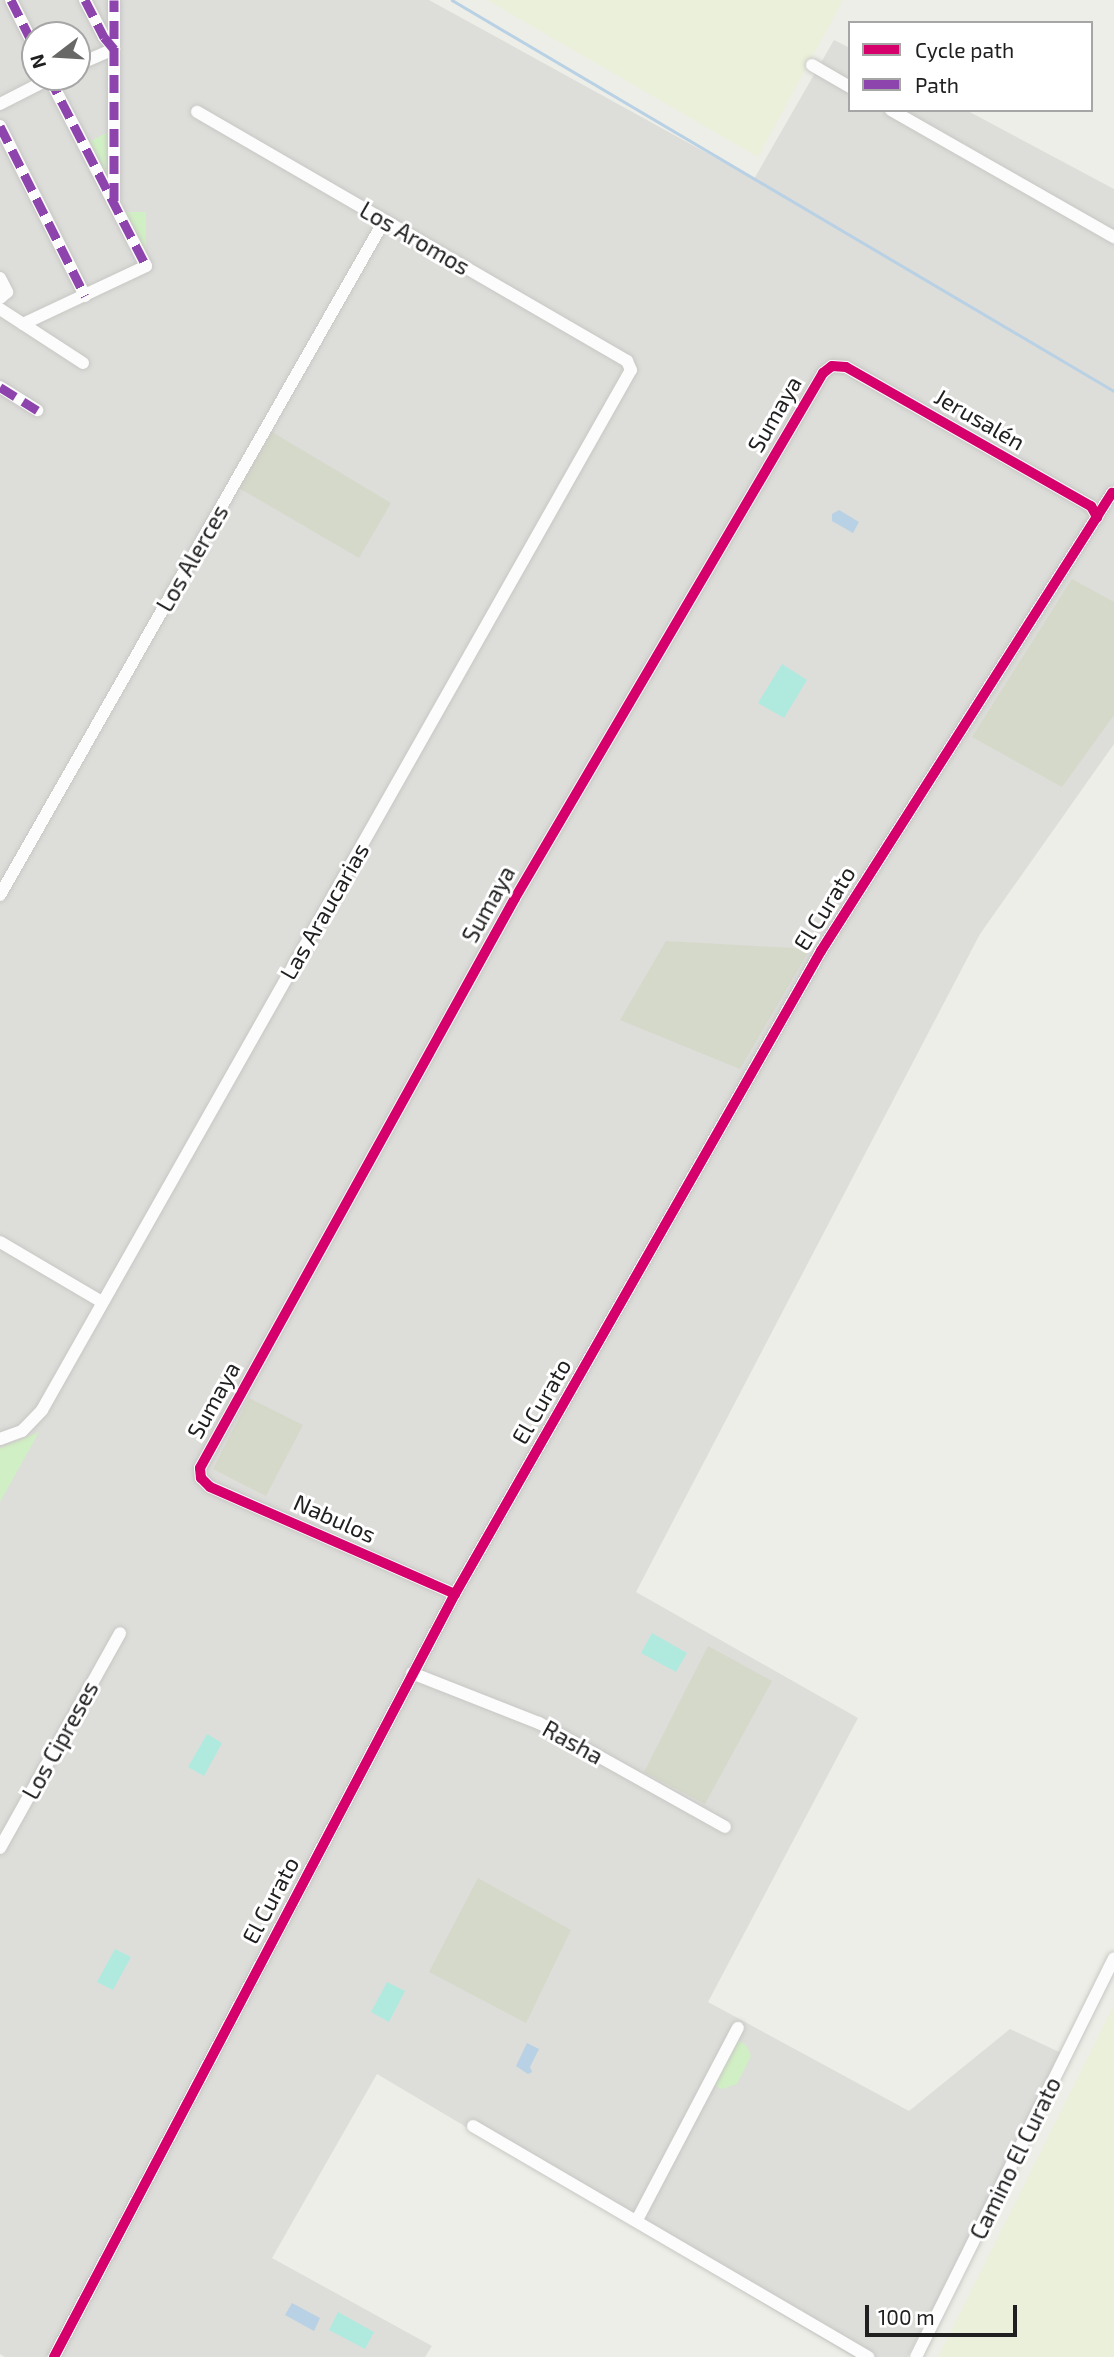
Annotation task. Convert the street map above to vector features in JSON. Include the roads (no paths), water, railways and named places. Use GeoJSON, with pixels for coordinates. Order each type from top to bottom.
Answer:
{"type":"FeatureCollection","features":[{"type":"Feature","properties":{"kind":"street"},"geometry":{"type":"LineString","coordinates":[[11,0],[22,21]]}},
{"type":"Feature","properties":{"kind":"street"},"geometry":{"type":"LineString","coordinates":[[85,0],[104,37],[114,49]]}},
{"type":"Feature","properties":{"kind":"street"},"geometry":{"type":"LineString","coordinates":[[114,0],[114,205]]}},
{"type":"Feature","properties":{"kind":"street"},"geometry":{"type":"LineString","coordinates":[[91,59],[114,49]]}},
{"type":"Feature","properties":{"kind":"street"},"geometry":{"type":"LineString","coordinates":[[812,65],[848,86]]}},
{"type":"Feature","properties":{"kind":"street"},"geometry":{"type":"LineString","coordinates":[[0,104],[26,91]]}},
{"type":"Feature","properties":{"kind":"street"},"geometry":{"type":"LineString","coordinates":[[23,324],[146,266],[57,91]]}},
{"type":"Feature","properties":{"kind":"street","name":"Los Aromos"},"geometry":{"type":"LineString","coordinates":[[197,112],[627,360],[632,367]]}},
{"type":"Feature","properties":{"kind":"street"},"geometry":{"type":"LineString","coordinates":[[895,112],[1114,237]]}},
{"type":"Feature","properties":{"kind":"street"},"geometry":{"type":"LineString","coordinates":[[0,126],[85,296]]}},
{"type":"Feature","properties":{"kind":"street","name":"Los Alerces"},"geometry":{"type":"LineString","coordinates":[[0,895],[384,221]]}},
{"type":"Feature","properties":{"kind":"street"},"geometry":{"type":"LineString","coordinates":[[0,278],[7,292],[0,298]]}},
{"type":"Feature","properties":{"kind":"street"},"geometry":{"type":"LineString","coordinates":[[0,309],[83,363]]}},
{"type":"Feature","properties":{"kind":"street","name":"Jerusalén"},"geometry":{"type":"LineString","coordinates":[[836,365],[846,367],[1091,506],[1097,517]]}},
{"type":"Feature","properties":{"kind":"street","name":"Sumaya"},"geometry":{"type":"LineString","coordinates":[[201,1478],[202,1463],[516,898],[823,373],[836,365]]}},
{"type":"Feature","properties":{"kind":"street","name":"Las Araucarias"},"geometry":{"type":"LineString","coordinates":[[0,1439],[22,1431],[42,1410],[632,367]]}},
{"type":"Feature","properties":{"kind":"street"},"geometry":{"type":"LineString","coordinates":[[0,387],[37,410]]}},
{"type":"Feature","properties":{"kind":"street","name":"El Curato"},"geometry":{"type":"LineString","coordinates":[[54,2357],[455,1594],[821,951],[1112,492]]}},
{"type":"Feature","properties":{"kind":"street"},"geometry":{"type":"LineString","coordinates":[[0,1242],[102,1302]]}},
{"type":"Feature","properties":{"kind":"street","name":"Nabulos"},"geometry":{"type":"LineString","coordinates":[[201,1478],[211,1487],[455,1594]]}},
{"type":"Feature","properties":{"kind":"street","name":"Los Cipreses"},"geometry":{"type":"LineString","coordinates":[[0,1847],[120,1633]]}},
{"type":"Feature","properties":{"kind":"street","name":"Rasha"},"geometry":{"type":"LineString","coordinates":[[412,1673],[539,1723],[725,1827]]}},
{"type":"Feature","properties":{"kind":"street","name":"Camino El Curato"},"geometry":{"type":"LineString","coordinates":[[916,2357],[1114,1958]]}},
{"type":"Feature","properties":{"kind":"street"},"geometry":{"type":"LineString","coordinates":[[636,2220],[738,2028]]}},
{"type":"Feature","properties":{"kind":"street"},"geometry":{"type":"LineString","coordinates":[[473,2126],[869,2357]]}},
{"type":"Feature","properties":{"kind":"waterway"},"geometry":{"type":"LineString","coordinates":[[452,0],[1114,391]]}}]}
